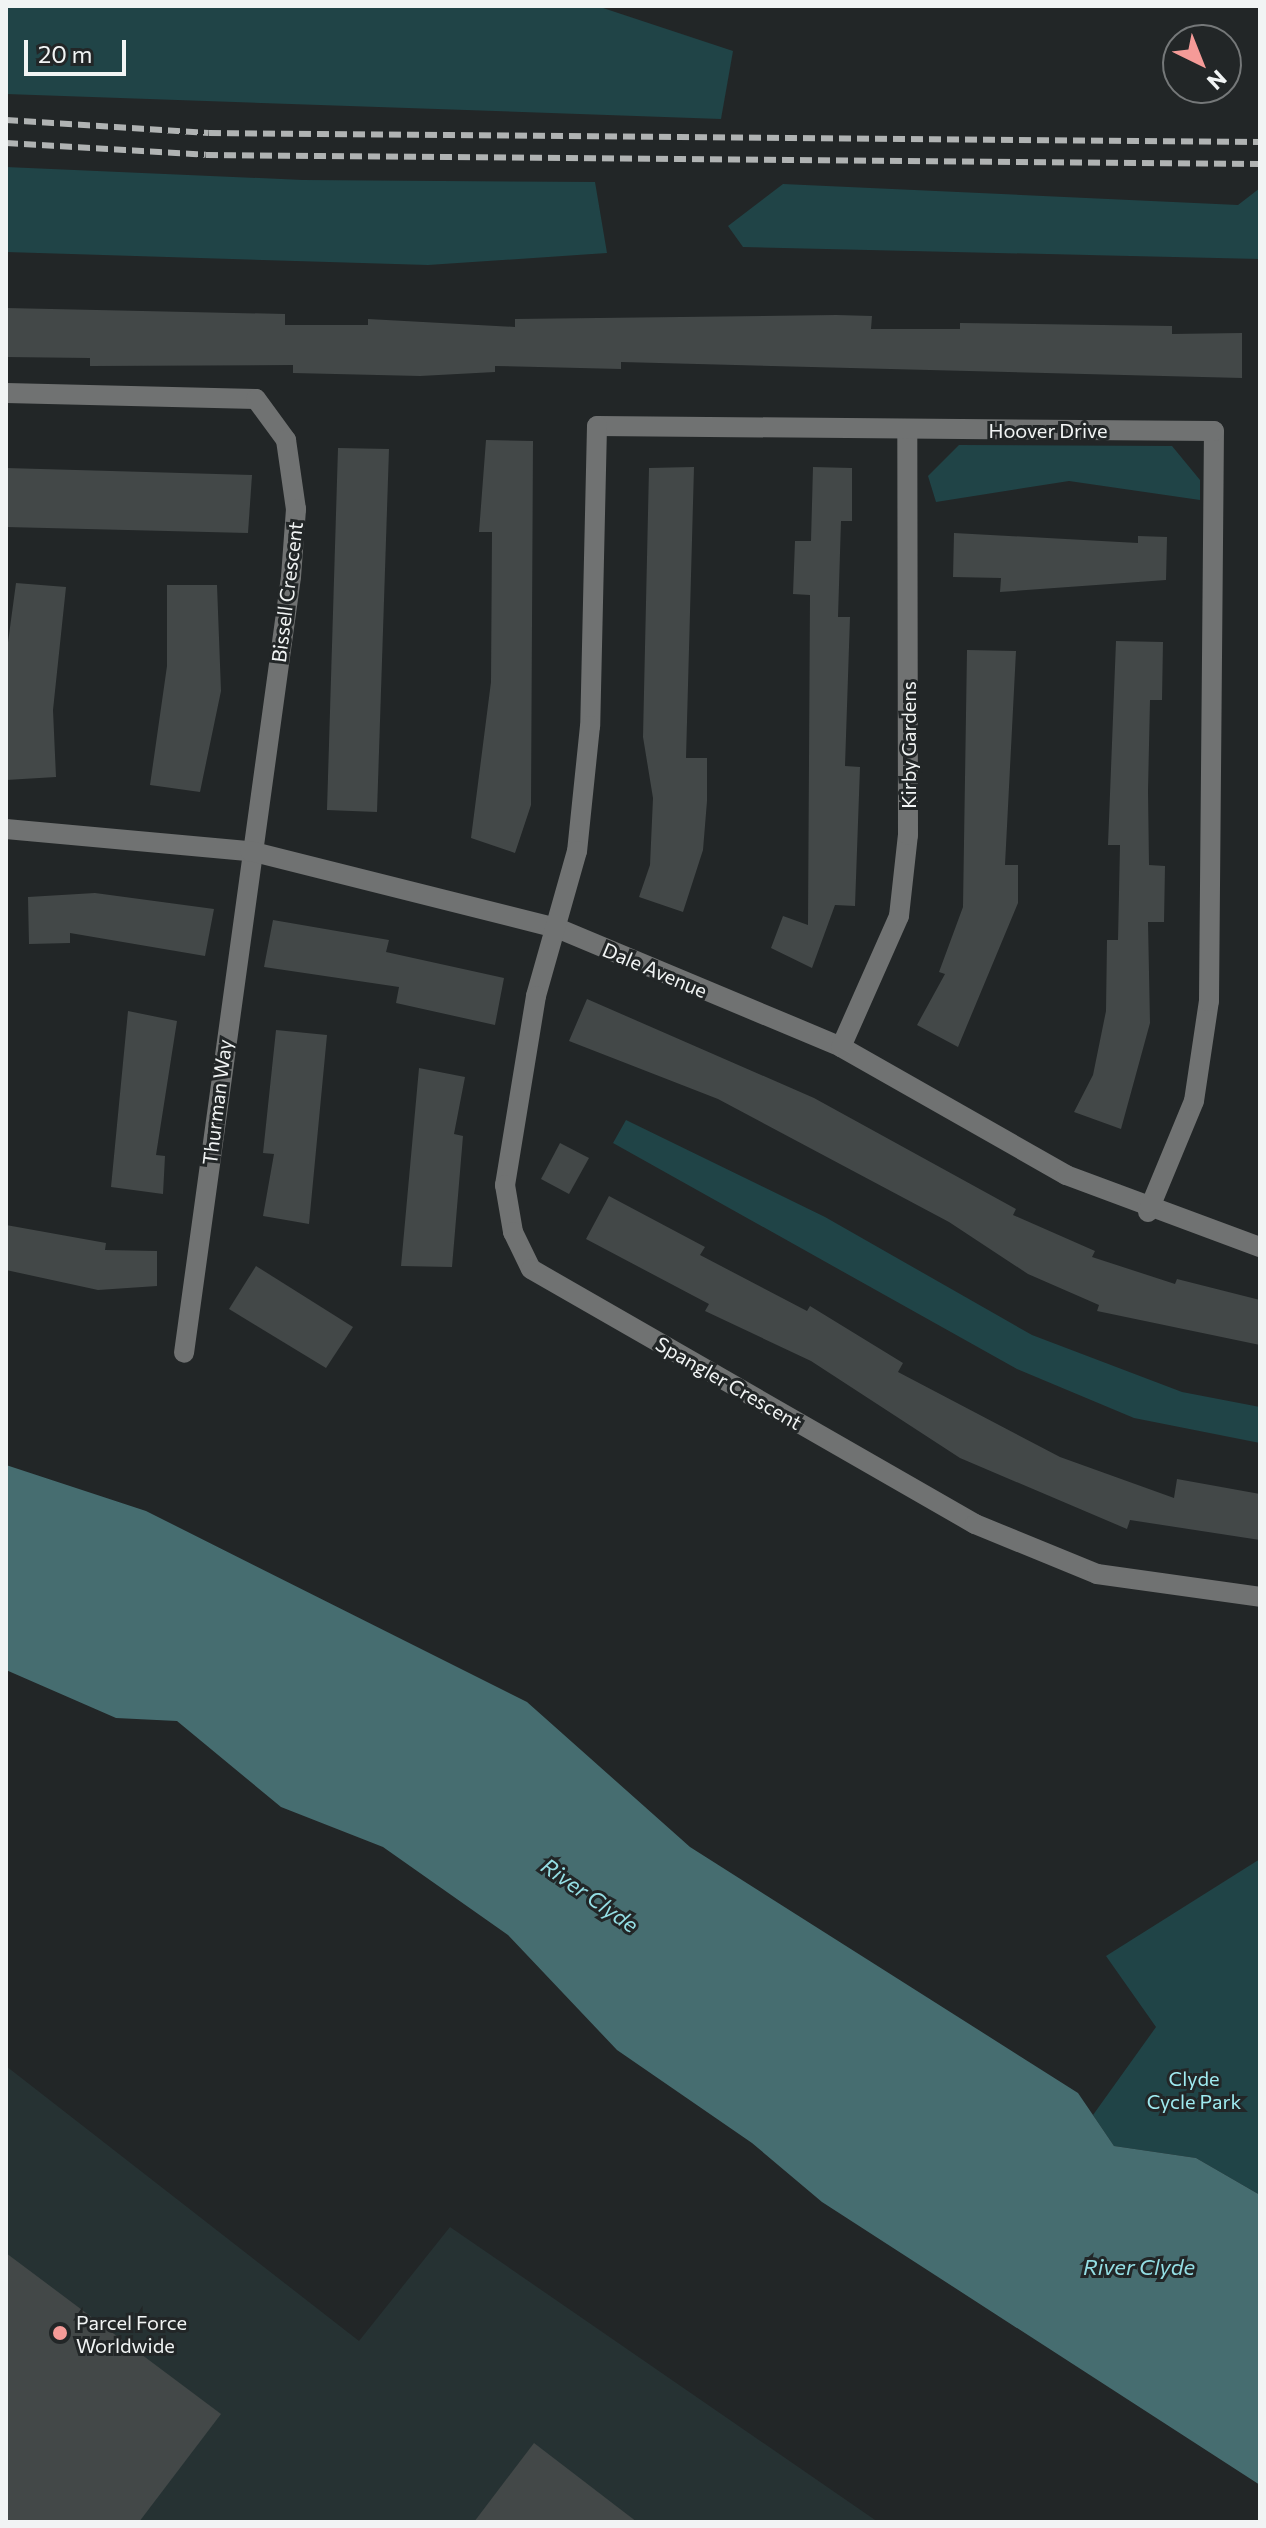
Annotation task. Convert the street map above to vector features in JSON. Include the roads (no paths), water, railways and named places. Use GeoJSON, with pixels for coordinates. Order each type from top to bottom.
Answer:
{"type":"FeatureCollection","features":[{"type":"Feature","properties":{"kind":"street","name":"Bissell Crescent"},"geometry":{"type":"LineString","coordinates":[[6,393],[256,399],[286,440],[296,509],[291,577],[250,851]]}},
{"type":"Feature","properties":{"kind":"street","name":"Hoover Drive"},"geometry":{"type":"LineString","coordinates":[[557,928],[577,851],[590,726],[597,426],[1214,431],[1209,1001],[1194,1101],[1148,1212]]}},
{"type":"Feature","properties":{"kind":"street","name":"Kirby Gardens"},"geometry":{"type":"LineString","coordinates":[[841,1047],[899,916],[902,889],[907,430]]}},
{"type":"Feature","properties":{"kind":"street","name":"Dale Avenue"},"geometry":{"type":"LineString","coordinates":[[6,829],[250,851],[557,928],[841,1047],[1066,1175],[1148,1212],[1260,1247]]}},
{"type":"Feature","properties":{"kind":"street","name":"Thurman Way"},"geometry":{"type":"LineString","coordinates":[[184,1353],[250,851]]}},
{"type":"Feature","properties":{"kind":"street","name":"Spangler Crescent"},"geometry":{"type":"LineString","coordinates":[[557,928],[536,996],[505,1185],[513,1232],[531,1269],[975,1524],[1097,1574],[1260,1597]]}},
{"type":"Feature","properties":{"kind":"water","name":"River Clyde"},"geometry":{"type":"Polygon","coordinates":[[[6,1465],[146,1511],[527,1702],[690,1847],[1078,2093],[1114,2146],[1196,2158],[1260,2195],[1260,2485],[822,2202],[752,2143],[617,2050],[508,1935],[383,1847],[281,1807],[177,1721],[116,1718],[6,1670],[6,1465]]]}},
{"type":"Feature","properties":{"kind":"railway"},"geometry":{"type":"LineString","coordinates":[[6,120],[209,133],[1260,142]]}},
{"type":"Feature","properties":{"kind":"railway"},"geometry":{"type":"LineString","coordinates":[[6,143],[206,155],[1260,164]]}},
{"type":"Feature","properties":{"kind":"place","name":"Parcel Force Worldwide"},"geometry":{"type":"Point","coordinates":[60,2333]}},
{"type":"Feature","properties":{"kind":"park label","name":"Clyde Cycle Park"},"geometry":{"type":"Point","coordinates":[1194,2090]}}]}
